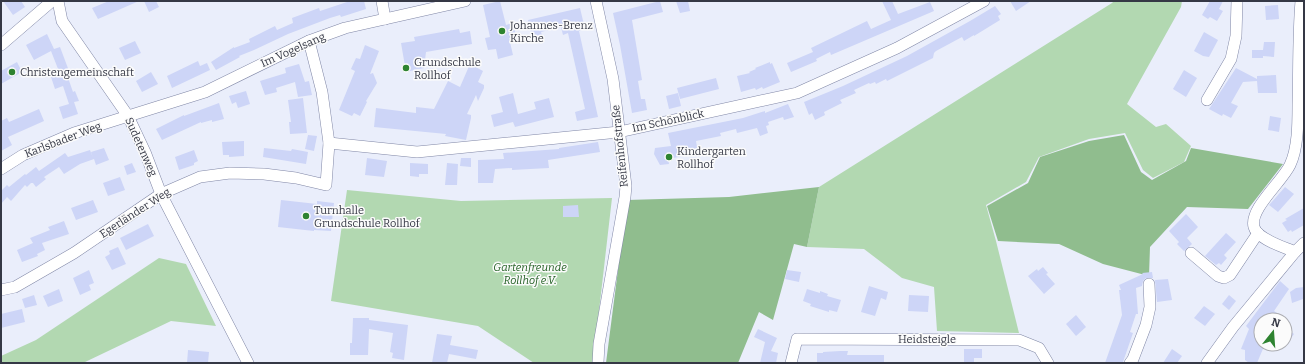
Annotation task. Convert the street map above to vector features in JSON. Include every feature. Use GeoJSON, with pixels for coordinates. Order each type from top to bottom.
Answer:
{"type":"FeatureCollection","features":[{"type":"Feature","properties":{"kind":"street"},"geometry":{"type":"LineString","coordinates":[[1,44],[52,1]]}},
{"type":"Feature","properties":{"kind":"street","name":"Sudetenweg"},"geometry":{"type":"LineString","coordinates":[[58,1],[62,21],[128,116],[145,152],[161,194],[248,363]]}},
{"type":"Feature","properties":{"kind":"street"},"geometry":{"type":"LineString","coordinates":[[382,1],[385,18]]}},
{"type":"Feature","properties":{"kind":"street","name":"Im Vogelsang"},"geometry":{"type":"LineString","coordinates":[[128,116],[205,92],[309,41],[345,28],[464,1]]}},
{"type":"Feature","properties":{"kind":"street","name":"Reifenhofstraße"},"geometry":{"type":"LineString","coordinates":[[596,1],[613,79],[626,186],[626,197],[599,344],[598,363]]}},
{"type":"Feature","properties":{"kind":"street","name":"Im Schönblick"},"geometry":{"type":"LineString","coordinates":[[329,143],[417,152],[619,132],[797,93],[897,48],[984,1]]}},
{"type":"Feature","properties":{"kind":"street"},"geometry":{"type":"LineString","coordinates":[[1207,100],[1231,59],[1236,36],[1237,1]]}},
{"type":"Feature","properties":{"kind":"street"},"geometry":{"type":"LineString","coordinates":[[1295,252],[1263,237],[1254,228],[1253,219],[1261,204],[1290,165],[1297,135],[1301,30],[1300,1]]}},
{"type":"Feature","properties":{"kind":"street","name":"Egerländer Weg"},"geometry":{"type":"LineString","coordinates":[[1,290],[15,287],[74,253],[161,194],[200,178],[230,173],[264,174],[296,178],[326,185],[329,143],[322,92],[309,41]]}},
{"type":"Feature","properties":{"kind":"street","name":"Karlsbader Weg"},"geometry":{"type":"LineString","coordinates":[[1,169],[23,155],[74,133],[128,116]]}},
{"type":"Feature","properties":{"kind":"street"},"geometry":{"type":"LineString","coordinates":[[1191,253],[1218,276],[1224,278],[1230,275],[1258,233]]}},
{"type":"Feature","properties":{"kind":"street"},"geometry":{"type":"LineString","coordinates":[[1207,363],[1233,327],[1304,243]]}},
{"type":"Feature","properties":{"kind":"street"},"geometry":{"type":"LineString","coordinates":[[1130,363],[1133,359],[1146,325],[1150,307],[1149,284]]}},
{"type":"Feature","properties":{"kind":"street","name":"Heidsteigle"},"geometry":{"type":"LineString","coordinates":[[791,363],[797,339],[1019,340],[1039,348],[1048,363]]}},
{"type":"Feature","properties":{"kind":"green space"},"geometry":{"type":"Polygon","coordinates":[[[1114,1],[1182,1],[1181,7],[1127,104],[1156,127],[1166,124],[1191,146],[1184,162],[1153,178],[1143,170],[1125,133],[1089,139],[1039,157],[1026,182],[986,205],[1019,333],[937,331],[934,287],[902,278],[864,249],[807,247],[819,187],[1114,1]]]}},
{"type":"Feature","properties":{"kind":"green space"},"geometry":{"type":"Polygon","coordinates":[[[1124,135],[1141,172],[1152,180],[1186,161],[1191,148],[1283,164],[1248,209],[1187,207],[1150,247],[1149,276],[1103,264],[1059,244],[998,241],[987,206],[1028,183],[1040,157],[1089,141],[1124,135]]]}},
{"type":"Feature","properties":{"kind":"green space"},"geometry":{"type":"Polygon","coordinates":[[[819,187],[807,247],[794,244],[773,320],[759,312],[738,363],[606,363],[627,200],[729,197],[819,187]]]}},
{"type":"Feature","properties":{"kind":"green space","name":"Gartenfreunde Rollhof e.V."},"geometry":{"type":"Polygon","coordinates":[[[347,190],[461,201],[612,198],[593,363],[534,363],[478,326],[331,301],[347,190]]]}},
{"type":"Feature","properties":{"kind":"green space"},"geometry":{"type":"Polygon","coordinates":[[[159,258],[186,264],[216,326],[171,321],[83,363],[1,363],[1,356],[36,340],[159,258]]]}},
{"type":"Feature","properties":{"kind":"building"},"geometry":{"type":"Polygon","coordinates":[[[3,1],[21,1],[25,7],[13,15],[3,1]]]}},
{"type":"Feature","properties":{"kind":"building"},"geometry":{"type":"Polygon","coordinates":[[[109,1],[139,1],[98,19],[92,8],[109,1]]]}},
{"type":"Feature","properties":{"kind":"building"},"geometry":{"type":"Polygon","coordinates":[[[144,1],[156,1],[159,7],[149,12],[144,1]]]}},
{"type":"Feature","properties":{"kind":"building"},"geometry":{"type":"Polygon","coordinates":[[[350,1],[364,1],[366,9],[341,17],[340,15],[330,18],[288,34],[239,56],[240,57],[216,70],[211,62],[234,47],[250,42],[249,39],[275,26],[277,30],[293,23],[292,18],[319,8],[320,11],[350,1]]]}},
{"type":"Feature","properties":{"kind":"building","name":"Johannes-Brenz Kirche"},"geometry":{"type":"Polygon","coordinates":[[[500,1],[506,25],[513,23],[516,36],[509,38],[513,55],[498,59],[496,49],[488,50],[485,38],[490,37],[483,5],[500,1]]]}},
{"type":"Feature","properties":{"kind":"building"},"geometry":{"type":"Polygon","coordinates":[[[660,1],[663,12],[632,20],[642,80],[638,81],[641,99],[645,99],[647,110],[632,113],[613,13],[660,1]]]}},
{"type":"Feature","properties":{"kind":"building"},"geometry":{"type":"Polygon","coordinates":[[[676,1],[688,1],[690,11],[680,13],[676,1]]]}},
{"type":"Feature","properties":{"kind":"building"},"geometry":{"type":"Polygon","coordinates":[[[882,1],[892,1],[898,14],[930,2],[934,11],[831,55],[830,52],[816,59],[817,61],[791,72],[787,63],[813,52],[811,48],[867,21],[871,29],[891,20],[882,1]]]}},
{"type":"Feature","properties":{"kind":"building"},"geometry":{"type":"Polygon","coordinates":[[[1010,1],[1031,1],[1016,11],[1010,1]]]}},
{"type":"Feature","properties":{"kind":"building"},"geometry":{"type":"Polygon","coordinates":[[[1210,1],[1223,1],[1219,9],[1223,11],[1217,21],[1210,17],[1208,19],[1202,15],[1210,1]]]}},
{"type":"Feature","properties":{"kind":"building"},"geometry":{"type":"Polygon","coordinates":[[[1278,5],[1279,19],[1266,20],[1265,6],[1278,5]]]}},
{"type":"Feature","properties":{"kind":"building"},"geometry":{"type":"Polygon","coordinates":[[[995,6],[1001,14],[998,16],[1000,20],[974,36],[964,41],[962,37],[936,51],[933,58],[887,81],[886,79],[876,84],[875,82],[869,83],[854,90],[856,93],[840,100],[842,103],[824,112],[825,115],[815,120],[812,113],[809,115],[804,102],[843,86],[907,56],[995,6]]]}},
{"type":"Feature","properties":{"kind":"building"},"geometry":{"type":"Polygon","coordinates":[[[580,8],[585,29],[579,31],[598,117],[577,121],[575,112],[585,109],[568,33],[563,35],[561,27],[541,32],[543,39],[533,41],[528,20],[580,8]]]}},
{"type":"Feature","properties":{"kind":"building"},"geometry":{"type":"Polygon","coordinates":[[[459,29],[460,33],[470,31],[472,44],[426,52],[424,68],[406,72],[401,43],[415,41],[414,37],[459,29]]]}},
{"type":"Feature","properties":{"kind":"building"},"geometry":{"type":"Polygon","coordinates":[[[1204,32],[1218,40],[1209,57],[1203,56],[1194,51],[1204,32]]]}},
{"type":"Feature","properties":{"kind":"building"},"geometry":{"type":"Polygon","coordinates":[[[47,34],[54,49],[60,47],[69,71],[60,74],[51,51],[34,60],[26,45],[47,34]]]}},
{"type":"Feature","properties":{"kind":"building"},"geometry":{"type":"Polygon","coordinates":[[[135,41],[141,53],[125,60],[119,48],[135,41]]]}},
{"type":"Feature","properties":{"kind":"building"},"geometry":{"type":"Polygon","coordinates":[[[1264,42],[1275,42],[1274,57],[1263,56],[1263,58],[1252,58],[1252,50],[1263,50],[1264,42]]]}},
{"type":"Feature","properties":{"kind":"building"},"geometry":{"type":"Polygon","coordinates":[[[365,45],[379,51],[370,74],[373,73],[377,83],[366,101],[367,102],[360,116],[354,113],[352,116],[339,110],[355,71],[351,69],[356,58],[360,59],[365,45]]]}},
{"type":"Feature","properties":{"kind":"building"},"geometry":{"type":"Polygon","coordinates":[[[198,61],[200,66],[207,63],[210,70],[172,88],[167,76],[198,61]]]}},
{"type":"Feature","properties":{"kind":"building","name":"Christengemeinschaft"},"geometry":{"type":"Polygon","coordinates":[[[17,62],[22,72],[1,84],[1,71],[17,62]]]}},
{"type":"Feature","properties":{"kind":"building"},"geometry":{"type":"Polygon","coordinates":[[[770,62],[770,64],[772,63],[780,82],[763,89],[762,87],[756,90],[755,88],[741,92],[737,76],[750,73],[749,72],[756,69],[755,68],[770,62]]]}},
{"type":"Feature","properties":{"kind":"building"},"geometry":{"type":"Polygon","coordinates":[[[299,64],[305,82],[309,81],[312,95],[298,97],[295,82],[276,88],[277,92],[265,95],[260,81],[286,73],[285,68],[299,64]]]}},
{"type":"Feature","properties":{"kind":"building"},"geometry":{"type":"Polygon","coordinates":[[[470,64],[483,71],[478,82],[484,85],[484,88],[478,101],[476,95],[467,114],[471,115],[471,118],[466,140],[445,136],[446,134],[374,127],[376,108],[416,113],[416,107],[434,109],[448,81],[460,87],[470,64]]]}},
{"type":"Feature","properties":{"kind":"building"},"geometry":{"type":"Polygon","coordinates":[[[1236,68],[1257,79],[1257,76],[1276,75],[1277,93],[1258,93],[1257,81],[1243,82],[1231,103],[1238,106],[1231,118],[1223,114],[1222,116],[1209,109],[1236,68]]]}},
{"type":"Feature","properties":{"kind":"building"},"geometry":{"type":"Polygon","coordinates":[[[1184,70],[1197,78],[1186,97],[1173,89],[1184,70]]]}},
{"type":"Feature","properties":{"kind":"building"},"geometry":{"type":"Polygon","coordinates":[[[66,72],[73,92],[75,91],[79,101],[74,102],[78,114],[63,119],[59,107],[69,104],[63,86],[55,89],[51,77],[66,72]]]}},
{"type":"Feature","properties":{"kind":"building"},"geometry":{"type":"Polygon","coordinates":[[[151,72],[158,84],[142,92],[136,81],[151,72]]]}},
{"type":"Feature","properties":{"kind":"building"},"geometry":{"type":"Polygon","coordinates":[[[716,78],[719,89],[680,99],[677,88],[716,78]]]}},
{"type":"Feature","properties":{"kind":"building"},"geometry":{"type":"Polygon","coordinates":[[[246,91],[250,104],[238,108],[236,102],[232,104],[229,96],[246,91]]]}},
{"type":"Feature","properties":{"kind":"building"},"geometry":{"type":"Polygon","coordinates":[[[513,93],[518,114],[536,109],[534,102],[549,98],[554,117],[515,127],[513,122],[494,127],[491,115],[503,112],[499,97],[513,93]]]}},
{"type":"Feature","properties":{"kind":"building"},"geometry":{"type":"Polygon","coordinates":[[[678,93],[681,106],[669,109],[666,96],[678,93]]]}},
{"type":"Feature","properties":{"kind":"building"},"geometry":{"type":"Polygon","coordinates":[[[303,98],[307,133],[290,134],[289,122],[291,122],[288,100],[303,98]]]}},
{"type":"Feature","properties":{"kind":"building"},"geometry":{"type":"Polygon","coordinates":[[[219,103],[224,119],[212,122],[212,120],[201,122],[162,140],[156,129],[184,115],[219,103]]]}},
{"type":"Feature","properties":{"kind":"building"},"geometry":{"type":"Polygon","coordinates":[[[788,104],[794,117],[784,120],[783,117],[768,122],[769,125],[766,126],[768,133],[760,136],[757,128],[737,133],[736,129],[720,133],[721,136],[696,141],[698,153],[668,159],[669,164],[660,165],[654,154],[655,148],[671,146],[668,133],[743,118],[765,111],[765,113],[788,104]]]}},
{"type":"Feature","properties":{"kind":"building"},"geometry":{"type":"Polygon","coordinates":[[[39,109],[44,121],[8,137],[12,145],[1,151],[1,121],[7,118],[9,122],[39,109]]]}},
{"type":"Feature","properties":{"kind":"building"},"geometry":{"type":"Polygon","coordinates":[[[1270,116],[1281,118],[1279,132],[1268,130],[1270,116]]]}},
{"type":"Feature","properties":{"kind":"building"},"geometry":{"type":"Polygon","coordinates":[[[308,135],[317,136],[314,151],[305,149],[308,135]]]}},
{"type":"Feature","properties":{"kind":"building"},"geometry":{"type":"Polygon","coordinates":[[[244,141],[244,156],[229,157],[229,155],[223,155],[222,142],[244,141]]]}},
{"type":"Feature","properties":{"kind":"building"},"geometry":{"type":"Polygon","coordinates":[[[598,142],[600,152],[548,160],[549,168],[512,170],[512,168],[495,169],[493,183],[478,183],[478,160],[504,159],[503,153],[559,149],[598,142]]]}},
{"type":"Feature","properties":{"kind":"building"},"geometry":{"type":"Polygon","coordinates":[[[104,148],[109,160],[96,165],[94,159],[80,164],[64,174],[59,167],[44,177],[46,179],[36,187],[33,183],[27,187],[25,185],[11,201],[7,197],[1,204],[1,191],[7,185],[9,187],[36,167],[39,171],[65,153],[68,157],[90,150],[93,158],[91,152],[104,148]]]}},
{"type":"Feature","properties":{"kind":"building"},"geometry":{"type":"Polygon","coordinates":[[[264,148],[291,151],[292,149],[308,152],[306,164],[263,157],[264,148]]]}},
{"type":"Feature","properties":{"kind":"building"},"geometry":{"type":"Polygon","coordinates":[[[194,150],[198,161],[194,163],[194,165],[179,170],[175,157],[194,150]]]}},
{"type":"Feature","properties":{"kind":"building"},"geometry":{"type":"Polygon","coordinates":[[[367,158],[387,161],[384,177],[365,175],[367,158]]]}},
{"type":"Feature","properties":{"kind":"building"},"geometry":{"type":"Polygon","coordinates":[[[461,158],[471,158],[471,167],[460,166],[461,158]]]}},
{"type":"Feature","properties":{"kind":"building"},"geometry":{"type":"Polygon","coordinates":[[[132,163],[136,172],[127,175],[124,166],[132,163]]]}},
{"type":"Feature","properties":{"kind":"building"},"geometry":{"type":"Polygon","coordinates":[[[410,163],[428,164],[428,174],[419,174],[419,177],[410,176],[410,163]]]}},
{"type":"Feature","properties":{"kind":"building"},"geometry":{"type":"Polygon","coordinates":[[[447,163],[458,164],[457,185],[445,185],[447,163]]]}},
{"type":"Feature","properties":{"kind":"building"},"geometry":{"type":"Polygon","coordinates":[[[120,177],[125,190],[108,196],[103,183],[120,177]]]}},
{"type":"Feature","properties":{"kind":"building"},"geometry":{"type":"Polygon","coordinates":[[[1285,187],[1294,194],[1278,212],[1269,205],[1285,187]]]}},
{"type":"Feature","properties":{"kind":"building"},"geometry":{"type":"Polygon","coordinates":[[[93,200],[98,212],[76,220],[71,208],[93,200]]]}},
{"type":"Feature","properties":{"kind":"building","name":"Turnhalle Grundschule Rollhof"},"geometry":{"type":"Polygon","coordinates":[[[281,200],[317,204],[317,201],[334,203],[331,231],[314,231],[278,227],[281,200]]]}},
{"type":"Feature","properties":{"kind":"building"},"geometry":{"type":"Polygon","coordinates":[[[578,205],[579,217],[563,217],[563,206],[578,205]]]}},
{"type":"Feature","properties":{"kind":"building"},"geometry":{"type":"Polygon","coordinates":[[[1304,208],[1304,225],[1292,232],[1291,230],[1288,232],[1282,223],[1287,220],[1285,219],[1304,208]]]}},
{"type":"Feature","properties":{"kind":"building"},"geometry":{"type":"Polygon","coordinates":[[[1186,214],[1198,227],[1187,238],[1192,244],[1184,251],[1177,244],[1179,242],[1169,231],[1186,214]]]}},
{"type":"Feature","properties":{"kind":"building"},"geometry":{"type":"Polygon","coordinates":[[[64,221],[69,234],[42,243],[45,250],[37,254],[38,256],[22,262],[17,250],[33,243],[30,238],[50,230],[48,227],[64,221]]]}},
{"type":"Feature","properties":{"kind":"building"},"geometry":{"type":"Polygon","coordinates":[[[148,224],[154,236],[126,250],[120,238],[148,224]]]}},
{"type":"Feature","properties":{"kind":"building"},"geometry":{"type":"Polygon","coordinates":[[[1226,233],[1236,242],[1224,255],[1227,258],[1221,265],[1219,263],[1216,265],[1205,256],[1226,233]]]}},
{"type":"Feature","properties":{"kind":"building"},"geometry":{"type":"Polygon","coordinates":[[[118,247],[126,264],[112,270],[105,257],[110,254],[109,251],[118,247]]]}},
{"type":"Feature","properties":{"kind":"building"},"geometry":{"type":"Polygon","coordinates":[[[1043,267],[1048,273],[1046,274],[1055,284],[1044,294],[1028,276],[1037,269],[1038,271],[1043,267]]]}},
{"type":"Feature","properties":{"kind":"building"},"geometry":{"type":"Polygon","coordinates":[[[89,270],[94,283],[89,285],[91,290],[80,295],[73,278],[89,270]]]}},
{"type":"Feature","properties":{"kind":"building"},"geometry":{"type":"Polygon","coordinates":[[[787,270],[801,272],[799,282],[785,279],[787,270]]]}},
{"type":"Feature","properties":{"kind":"building"},"geometry":{"type":"Polygon","coordinates":[[[1152,272],[1153,278],[1146,278],[1143,281],[1142,286],[1136,288],[1138,314],[1136,314],[1130,332],[1133,333],[1123,362],[1105,363],[1122,315],[1119,290],[1121,290],[1119,285],[1143,274],[1142,273],[1152,272]]]}},
{"type":"Feature","properties":{"kind":"building"},"geometry":{"type":"Polygon","coordinates":[[[1168,279],[1172,300],[1157,302],[1155,280],[1168,279]]]}},
{"type":"Feature","properties":{"kind":"building"},"geometry":{"type":"Polygon","coordinates":[[[1280,281],[1289,289],[1274,311],[1276,312],[1257,312],[1280,281]]]}},
{"type":"Feature","properties":{"kind":"building"},"geometry":{"type":"Polygon","coordinates":[[[869,286],[888,292],[886,300],[881,298],[875,316],[861,312],[869,286]]]}},
{"type":"Feature","properties":{"kind":"building"},"geometry":{"type":"Polygon","coordinates":[[[1304,287],[1303,299],[1292,303],[1290,292],[1296,288],[1304,287]]]}},
{"type":"Feature","properties":{"kind":"building"},"geometry":{"type":"Polygon","coordinates":[[[59,289],[63,301],[48,307],[43,296],[59,289]]]}},
{"type":"Feature","properties":{"kind":"building"},"geometry":{"type":"Polygon","coordinates":[[[807,289],[820,293],[820,291],[828,294],[827,296],[841,300],[837,312],[829,310],[829,312],[810,306],[811,304],[803,301],[807,289]]]}},
{"type":"Feature","properties":{"kind":"building"},"geometry":{"type":"Polygon","coordinates":[[[34,295],[37,305],[25,308],[22,299],[34,295]]]}},
{"type":"Feature","properties":{"kind":"building"},"geometry":{"type":"Polygon","coordinates":[[[909,295],[929,296],[928,312],[908,311],[909,295]]]}},
{"type":"Feature","properties":{"kind":"building"},"geometry":{"type":"Polygon","coordinates":[[[1229,295],[1236,301],[1229,310],[1222,304],[1229,295]]]}},
{"type":"Feature","properties":{"kind":"building"},"geometry":{"type":"Polygon","coordinates":[[[1204,306],[1215,314],[1205,326],[1194,318],[1204,306]]]}},
{"type":"Feature","properties":{"kind":"building"},"geometry":{"type":"Polygon","coordinates":[[[22,309],[25,322],[1,328],[1,314],[22,309]]]}},
{"type":"Feature","properties":{"kind":"building"},"geometry":{"type":"Polygon","coordinates":[[[1076,315],[1086,327],[1076,336],[1066,324],[1076,315]]]}},
{"type":"Feature","properties":{"kind":"building"},"geometry":{"type":"Polygon","coordinates":[[[1253,317],[1253,352],[1262,352],[1257,363],[1249,363],[1245,360],[1245,350],[1241,349],[1249,329],[1246,326],[1253,317]]]}},
{"type":"Feature","properties":{"kind":"building"},"geometry":{"type":"Polygon","coordinates":[[[353,318],[369,318],[369,320],[408,325],[404,360],[392,358],[393,353],[390,352],[393,333],[369,329],[368,355],[350,355],[353,318]]]}},
{"type":"Feature","properties":{"kind":"building"},"geometry":{"type":"Polygon","coordinates":[[[758,329],[777,338],[771,351],[778,353],[776,363],[760,363],[765,342],[754,337],[758,329]]]}},
{"type":"Feature","properties":{"kind":"building"},"geometry":{"type":"Polygon","coordinates":[[[437,334],[452,336],[450,345],[478,350],[476,359],[449,354],[447,363],[432,363],[437,334]]]}},
{"type":"Feature","properties":{"kind":"building"},"geometry":{"type":"Polygon","coordinates":[[[964,349],[982,349],[982,358],[974,358],[974,363],[964,363],[964,349]]]}},
{"type":"Feature","properties":{"kind":"building"},"geometry":{"type":"Polygon","coordinates":[[[1172,349],[1182,356],[1177,363],[1163,363],[1172,349]]]}},
{"type":"Feature","properties":{"kind":"building"},"geometry":{"type":"Polygon","coordinates":[[[188,350],[209,352],[208,363],[187,363],[188,350]]]}},
{"type":"Feature","properties":{"kind":"building"},"geometry":{"type":"Polygon","coordinates":[[[848,351],[847,355],[884,355],[884,363],[817,363],[817,353],[848,351]]]}},
{"type":"Feature","properties":{"kind":"place","name":"Johannes-Brenz Kirche"},"geometry":{"type":"Point","coordinates":[502,31]}},
{"type":"Feature","properties":{"kind":"place","name":"Grundschule Rollhof"},"geometry":{"type":"Point","coordinates":[406,68]}},
{"type":"Feature","properties":{"kind":"place","name":"Christengemeinschaft"},"geometry":{"type":"Point","coordinates":[12,72]}},
{"type":"Feature","properties":{"kind":"place","name":"Kindergarten Rollhof"},"geometry":{"type":"Point","coordinates":[669,157]}},
{"type":"Feature","properties":{"kind":"place","name":"Turnhalle Grundschule Rollhof"},"geometry":{"type":"Point","coordinates":[306,216]}}]}
